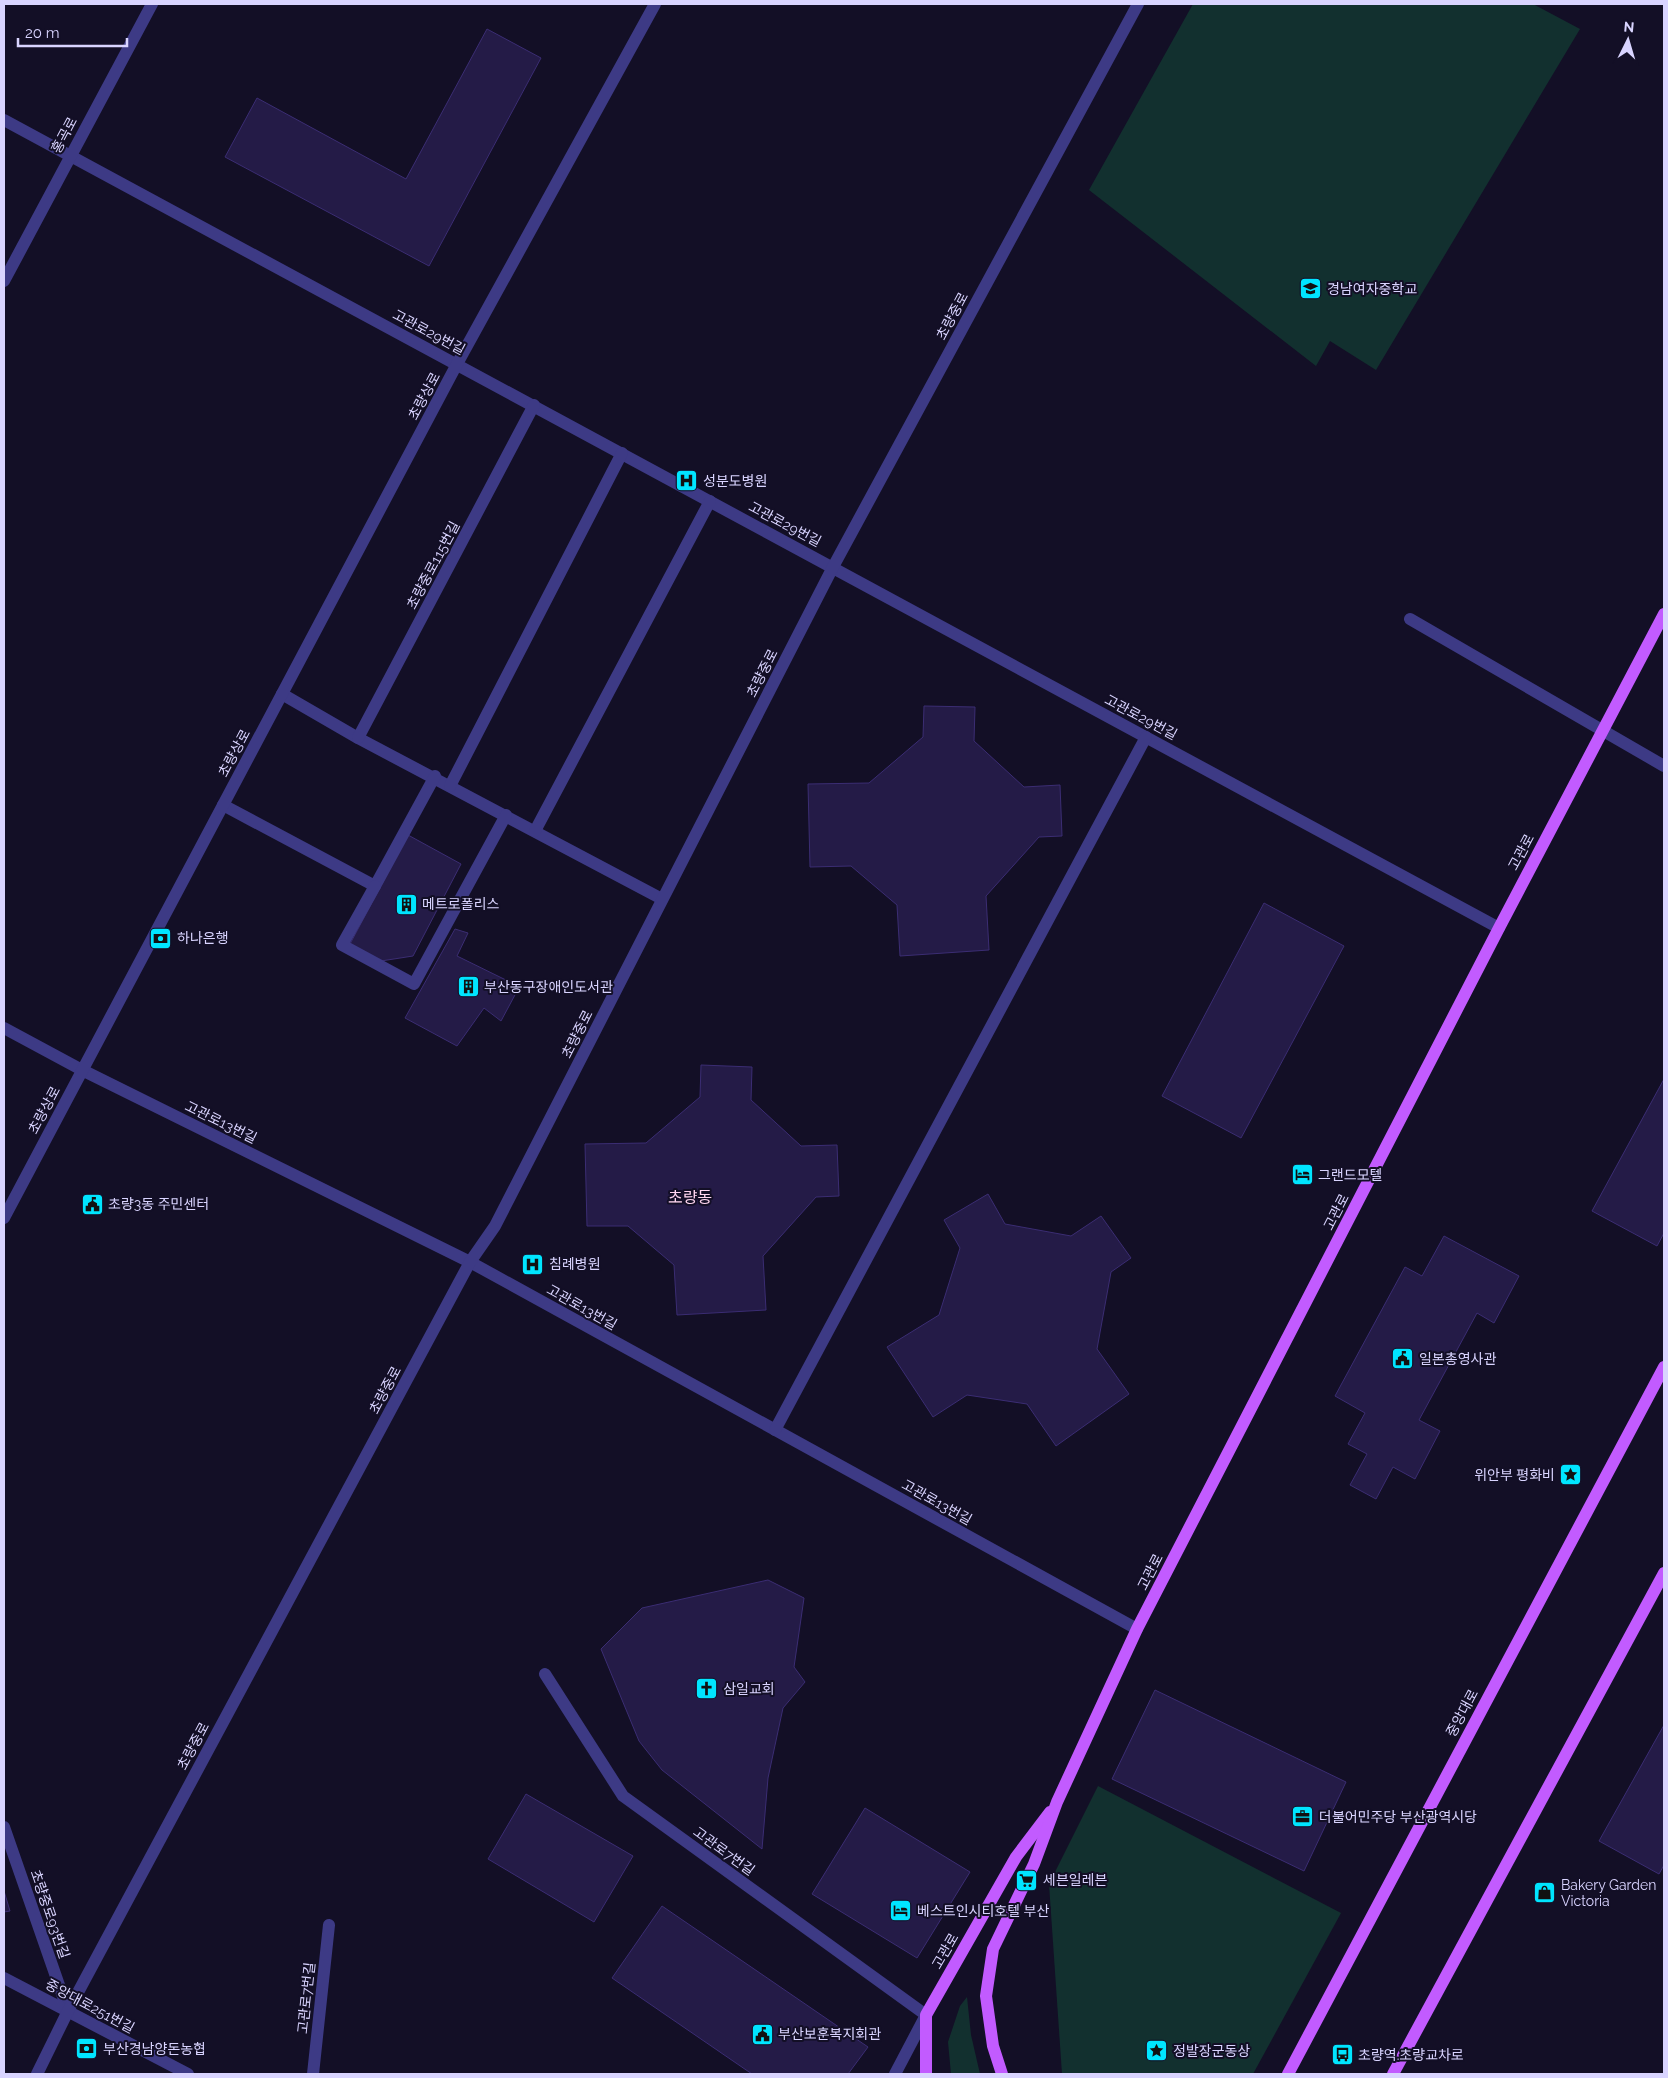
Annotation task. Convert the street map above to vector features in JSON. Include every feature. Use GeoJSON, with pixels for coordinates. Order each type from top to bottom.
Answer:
{"type":"FeatureCollection","features":[{"type":"Feature","properties":{"kind":"main road","name":"고관로"},"geometry":{"type":"LineString","coordinates":[[1002,2074],[993,2046],[986,1996],[993,1949],[1034,1864],[1057,1802],[1137,1630],[1499,928],[1664,614]]}},
{"type":"Feature","properties":{"kind":"main road","name":"중앙대로"},"geometry":{"type":"LineString","coordinates":[[1288,2074],[1664,1367]]}},
{"type":"Feature","properties":{"kind":"main road"},"geometry":{"type":"LineString","coordinates":[[1393,2074],[1664,1573]]}},
{"type":"Feature","properties":{"kind":"main road","name":"고관로"},"geometry":{"type":"LineString","coordinates":[[926,2074],[926,2016],[1016,1857],[1057,1802]]}},
{"type":"Feature","properties":{"kind":"street","name":"홍곡로"},"geometry":{"type":"LineString","coordinates":[[4,281],[152,4]]}},
{"type":"Feature","properties":{"kind":"street","name":"초량상로"},"geometry":{"type":"LineString","coordinates":[[4,1218],[458,364],[655,4]]}},
{"type":"Feature","properties":{"kind":"street","name":"초량중로"},"geometry":{"type":"LineString","coordinates":[[37,2074],[68,2011],[470,1262],[495,1226],[833,567],[1138,4]]}},
{"type":"Feature","properties":{"kind":"street","name":"고관로29번길"},"geometry":{"type":"LineString","coordinates":[[4,120],[1499,928]]}},
{"type":"Feature","properties":{"kind":"street","name":"초량중로115번길"},"geometry":{"type":"LineString","coordinates":[[358,738],[534,405]]}},
{"type":"Feature","properties":{"kind":"street"},"geometry":{"type":"LineString","coordinates":[[450,786],[622,453]]}},
{"type":"Feature","properties":{"kind":"street"},"geometry":{"type":"LineString","coordinates":[[534,831],[710,501]]}},
{"type":"Feature","properties":{"kind":"street"},"geometry":{"type":"LineString","coordinates":[[1410,619],[1664,766]]}},
{"type":"Feature","properties":{"kind":"street"},"geometry":{"type":"LineString","coordinates":[[282,694],[358,738],[435,776],[450,786],[662,899]]}},
{"type":"Feature","properties":{"kind":"street"},"geometry":{"type":"LineString","coordinates":[[775,1430],[1146,737]]}},
{"type":"Feature","properties":{"kind":"street"},"geometry":{"type":"LineString","coordinates":[[435,776],[342,944],[414,984],[506,815]]}},
{"type":"Feature","properties":{"kind":"street"},"geometry":{"type":"LineString","coordinates":[[223,805],[375,886]]}},
{"type":"Feature","properties":{"kind":"street","name":"고관로13번길"},"geometry":{"type":"LineString","coordinates":[[4,1028],[82,1070],[470,1262],[1137,1630]]}},
{"type":"Feature","properties":{"kind":"street","name":"고관로7번길"},"geometry":{"type":"LineString","coordinates":[[545,1674],[623,1796],[926,2016]]}},
{"type":"Feature","properties":{"kind":"street","name":"초량중로93번길"},"geometry":{"type":"LineString","coordinates":[[4,1827],[68,2011]]}},
{"type":"Feature","properties":{"kind":"street","name":"고관로7번길"},"geometry":{"type":"LineString","coordinates":[[313,2074],[329,1925]]}},
{"type":"Feature","properties":{"kind":"street","name":"중앙대로251번길"},"geometry":{"type":"LineString","coordinates":[[4,1978],[188,2074]]}},
{"type":"Feature","properties":{"kind":"street"},"geometry":{"type":"LineString","coordinates":[[895,2074],[926,2016]]}},
{"type":"Feature","properties":{"kind":"green space","name":"경남여자중학교"},"geometry":{"type":"Polygon","coordinates":[[[1193,4],[1533,4],[1580,29],[1376,370],[1330,341],[1316,366],[1089,190],[1193,4]]]}},
{"type":"Feature","properties":{"kind":"green space"},"geometry":{"type":"Polygon","coordinates":[[[1098,1786],[1341,1913],[1253,2074],[1062,2074],[1049,1884],[1098,1786]]]}},
{"type":"Feature","properties":{"kind":"green space"},"geometry":{"type":"Polygon","coordinates":[[[967,1997],[971,2035],[980,2074],[951,2074],[948,2042],[960,2006],[967,1997]]]}},
{"type":"Feature","properties":{"kind":"building"},"geometry":{"type":"Polygon","coordinates":[[[487,29],[541,58],[429,266],[225,157],[257,98],[406,179],[487,29]]]}},
{"type":"Feature","properties":{"kind":"building"},"geometry":{"type":"Polygon","coordinates":[[[924,706],[975,707],[974,741],[1024,787],[1060,785],[1062,836],[1039,837],[986,896],[989,950],[900,956],[897,905],[851,866],[810,867],[808,784],[869,783],[923,737],[924,706]]]}},
{"type":"Feature","properties":{"kind":"building","name":"메트로폴리스"},"geometry":{"type":"Polygon","coordinates":[[[408,835],[461,864],[413,956],[381,961],[350,944],[408,835]]]}},
{"type":"Feature","properties":{"kind":"building"},"geometry":{"type":"Polygon","coordinates":[[[1264,903],[1344,946],[1241,1138],[1162,1096],[1264,903]]]}},
{"type":"Feature","properties":{"kind":"building","name":"부산동구장애인도서관"},"geometry":{"type":"Polygon","coordinates":[[[455,929],[468,933],[457,956],[510,982],[516,993],[501,1021],[484,1008],[457,1046],[405,1018],[455,929]]]}},
{"type":"Feature","properties":{"kind":"building"},"geometry":{"type":"Polygon","coordinates":[[[701,1065],[752,1067],[751,1100],[801,1146],[837,1145],[839,1196],[816,1197],[763,1256],[766,1310],[677,1315],[674,1265],[628,1226],[587,1226],[585,1144],[646,1143],[700,1097],[701,1065]]]}},
{"type":"Feature","properties":{"kind":"building"},"geometry":{"type":"Polygon","coordinates":[[[1664,1079],[1664,1233],[1657,1246],[1592,1211],[1664,1079]]]}},
{"type":"Feature","properties":{"kind":"building"},"geometry":{"type":"Polygon","coordinates":[[[988,1194],[1005,1224],[1071,1236],[1101,1216],[1131,1258],[1111,1272],[1097,1349],[1129,1394],[1056,1446],[1027,1404],[967,1395],[933,1417],[887,1347],[939,1315],[960,1248],[944,1220],[988,1194]]]}},
{"type":"Feature","properties":{"kind":"building","name":"일본총영사관"},"geometry":{"type":"Polygon","coordinates":[[[1444,1236],[1519,1276],[1494,1323],[1477,1313],[1419,1420],[1440,1431],[1415,1479],[1393,1467],[1376,1499],[1350,1485],[1367,1454],[1348,1444],[1365,1413],[1335,1396],[1405,1267],[1422,1276],[1444,1236]]]}},
{"type":"Feature","properties":{"kind":"building"},"geometry":{"type":"Polygon","coordinates":[[[768,1580],[804,1598],[794,1667],[805,1682],[783,1708],[768,1778],[762,1849],[662,1770],[639,1741],[601,1649],[642,1608],[768,1580]]]}},
{"type":"Feature","properties":{"kind":"building"},"geometry":{"type":"Polygon","coordinates":[[[1155,1690],[1346,1782],[1304,1871],[1112,1779],[1155,1690]]]}},
{"type":"Feature","properties":{"kind":"building"},"geometry":{"type":"Polygon","coordinates":[[[1664,1725],[1664,1865],[1659,1874],[1599,1841],[1664,1725]]]}},
{"type":"Feature","properties":{"kind":"building"},"geometry":{"type":"Polygon","coordinates":[[[526,1794],[633,1856],[594,1922],[488,1859],[526,1794]]]}},
{"type":"Feature","properties":{"kind":"building"},"geometry":{"type":"Polygon","coordinates":[[[865,1808],[970,1872],[917,1958],[812,1894],[865,1808]]]}},
{"type":"Feature","properties":{"kind":"building"},"geometry":{"type":"Polygon","coordinates":[[[4,1891],[10,1911],[4,1912],[4,1891]]]}},
{"type":"Feature","properties":{"kind":"building"},"geometry":{"type":"Polygon","coordinates":[[[662,1906],[868,2047],[848,2074],[752,2074],[612,1978],[662,1906]]]}},
{"type":"Feature","properties":{"kind":"place","name":"경남여자중학교"},"geometry":{"type":"Point","coordinates":[1311,289]}},
{"type":"Feature","properties":{"kind":"place","name":"성분도병원"},"geometry":{"type":"Point","coordinates":[687,481]}},
{"type":"Feature","properties":{"kind":"place","name":"메트로폴리스"},"geometry":{"type":"Point","coordinates":[406,904]}},
{"type":"Feature","properties":{"kind":"place","name":"하나은행"},"geometry":{"type":"Point","coordinates":[161,938]}},
{"type":"Feature","properties":{"kind":"place","name":"부산동구장애인도서관"},"geometry":{"type":"Point","coordinates":[468,987]}},
{"type":"Feature","properties":{"kind":"place","name":"그랜드모텔"},"geometry":{"type":"Point","coordinates":[1302,1175]}},
{"type":"Feature","properties":{"kind":"place","name":"초량3동 주민센터"},"geometry":{"type":"Point","coordinates":[92,1204]}},
{"type":"Feature","properties":{"kind":"place","name":"침례병원"},"geometry":{"type":"Point","coordinates":[533,1264]}},
{"type":"Feature","properties":{"kind":"place","name":"일본총영사관"},"geometry":{"type":"Point","coordinates":[1403,1359]}},
{"type":"Feature","properties":{"kind":"place","name":"위안부 평화비"},"geometry":{"type":"Point","coordinates":[1571,1475]}},
{"type":"Feature","properties":{"kind":"place","name":"삼일교회"},"geometry":{"type":"Point","coordinates":[707,1689]}},
{"type":"Feature","properties":{"kind":"place","name":"더불어민주당 부산광역시당"},"geometry":{"type":"Point","coordinates":[1303,1817]}},
{"type":"Feature","properties":{"kind":"place","name":"세븐일레븐"},"geometry":{"type":"Point","coordinates":[1027,1880]}},
{"type":"Feature","properties":{"kind":"place","name":"Bakery Garden Victoria"},"geometry":{"type":"Point","coordinates":[1545,1893]}},
{"type":"Feature","properties":{"kind":"place","name":"베스트인시티호텔 부산"},"geometry":{"type":"Point","coordinates":[901,1911]}},
{"type":"Feature","properties":{"kind":"place","name":"부산보훈복지회관"},"geometry":{"type":"Point","coordinates":[762,2034]}},
{"type":"Feature","properties":{"kind":"place","name":"부산경남양돈농협"},"geometry":{"type":"Point","coordinates":[87,2049]}},
{"type":"Feature","properties":{"kind":"place","name":"정발장군동상"},"geometry":{"type":"Point","coordinates":[1157,2051]}},
{"type":"Feature","properties":{"kind":"place","name":"초량역.초량교차로"},"geometry":{"type":"Point","coordinates":[1342,2055]}},
{"type":"Feature","properties":{"kind":"district","name":"초량동"},"geometry":{"type":"Point","coordinates":[690,1197]}}]}
